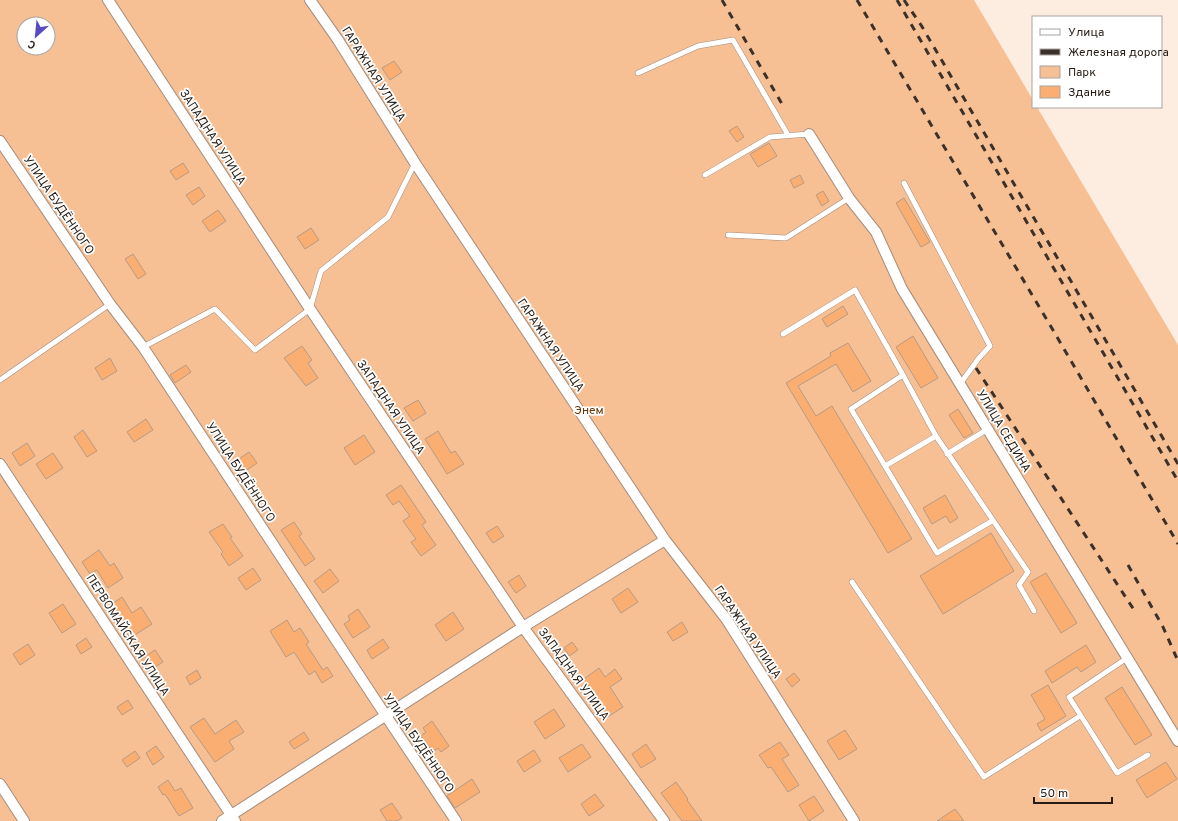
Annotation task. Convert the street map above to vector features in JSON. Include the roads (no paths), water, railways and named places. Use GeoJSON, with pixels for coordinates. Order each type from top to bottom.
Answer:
{"type":"FeatureCollection","features":[{"type":"Feature","properties":{"kind":"street","name":"ЗАПАДНАЯ УЛИЦА"},"geometry":{"type":"LineString","coordinates":[[108,0],[310,309],[523,627],[664,821]]}},
{"type":"Feature","properties":{"kind":"street","name":"ГАРАЖНАЯ УЛИЦА"},"geometry":{"type":"LineString","coordinates":[[310,0],[338,40],[415,163],[665,540],[727,620],[854,821]]}},
{"type":"Feature","properties":{"kind":"street","name":"УЛИЦА СЕДИНА"},"geometry":{"type":"LineString","coordinates":[[809,134],[849,198],[876,232],[902,289],[1178,741]]}},
{"type":"Feature","properties":{"kind":"street","name":"УЛИЦА БУДЁННОГО"},"geometry":{"type":"LineString","coordinates":[[0,141],[110,304],[143,347],[456,821]]}},
{"type":"Feature","properties":{"kind":"street","name":"ПЕРВОМАЙСКАЯ УЛИЦА"},"geometry":{"type":"LineString","coordinates":[[0,464],[229,819]]}},
{"type":"Feature","properties":{"kind":"street"},"geometry":{"type":"LineString","coordinates":[[229,819],[523,627],[665,540]]}},
{"type":"Feature","properties":{"kind":"street"},"geometry":{"type":"LineString","coordinates":[[0,784],[24,821]]}},
{"type":"Feature","properties":{"kind":"lane"},"geometry":{"type":"LineString","coordinates":[[638,73],[698,46],[733,40],[788,135]]}},
{"type":"Feature","properties":{"kind":"lane"},"geometry":{"type":"LineString","coordinates":[[706,175],[770,137],[809,134]]}},
{"type":"Feature","properties":{"kind":"lane"},"geometry":{"type":"LineString","coordinates":[[143,347],[215,309],[255,350],[310,309],[322,271],[388,217],[415,163]]}},
{"type":"Feature","properties":{"kind":"lane"},"geometry":{"type":"LineString","coordinates":[[904,183],[990,346],[960,384]]}},
{"type":"Feature","properties":{"kind":"lane"},"geometry":{"type":"LineString","coordinates":[[728,235],[786,238],[849,198]]}},
{"type":"Feature","properties":{"kind":"lane"},"geometry":{"type":"LineString","coordinates":[[783,334],[855,290],[947,454],[1028,572],[1019,585],[1034,611]]}},
{"type":"Feature","properties":{"kind":"lane"},"geometry":{"type":"LineString","coordinates":[[0,380],[110,304]]}},
{"type":"Feature","properties":{"kind":"lane"},"geometry":{"type":"LineString","coordinates":[[903,375],[851,409],[937,553],[992,521]]}},
{"type":"Feature","properties":{"kind":"lane"},"geometry":{"type":"LineString","coordinates":[[947,454],[988,429]]}},
{"type":"Feature","properties":{"kind":"lane"},"geometry":{"type":"LineString","coordinates":[[884,466],[936,436]]}},
{"type":"Feature","properties":{"kind":"lane"},"geometry":{"type":"LineString","coordinates":[[852,582],[984,777],[1080,716]]}},
{"type":"Feature","properties":{"kind":"lane"},"geometry":{"type":"LineString","coordinates":[[1127,658],[1069,697],[1117,773],[1148,755]]}},
{"type":"Feature","properties":{"kind":"railway"},"geometry":{"type":"LineString","coordinates":[[722,0],[782,104]]}},
{"type":"Feature","properties":{"kind":"railway"},"geometry":{"type":"LineString","coordinates":[[857,0],[1178,544]]}},
{"type":"Feature","properties":{"kind":"railway"},"geometry":{"type":"LineString","coordinates":[[897,0],[1178,481]]}},
{"type":"Feature","properties":{"kind":"railway"},"geometry":{"type":"LineString","coordinates":[[904,0],[921,25],[1178,464]]}},
{"type":"Feature","properties":{"kind":"railway"},"geometry":{"type":"LineString","coordinates":[[976,368],[1136,613]]}},
{"type":"Feature","properties":{"kind":"railway"},"geometry":{"type":"LineString","coordinates":[[1128,565],[1163,627],[1178,661]]}},
{"type":"Feature","properties":{"kind":"park label","name":"Энем"},"geometry":{"type":"Point","coordinates":[589,410]}}]}
